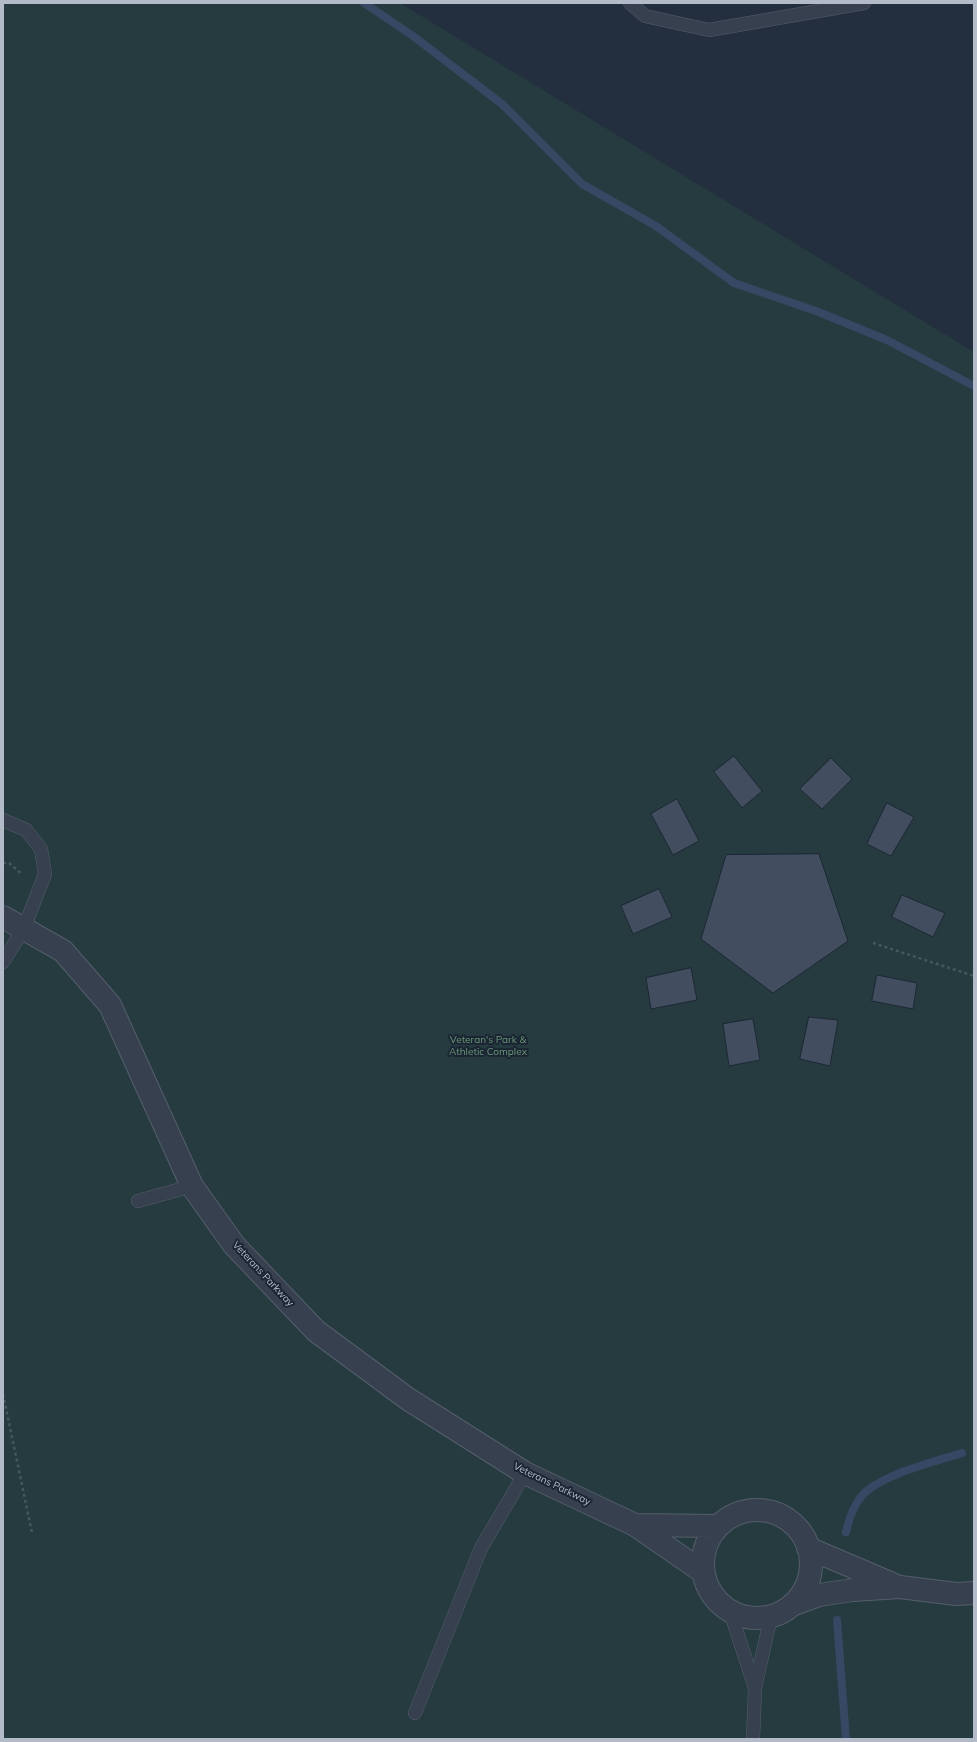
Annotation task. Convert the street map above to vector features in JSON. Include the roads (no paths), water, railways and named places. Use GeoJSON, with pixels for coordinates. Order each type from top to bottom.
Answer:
{"type":"FeatureCollection","features":[{"type":"Feature","properties":{"kind":"street","name":"Veterans Parkway"},"geometry":{"type":"LineString","coordinates":[[3,917],[63,951],[110,1005],[192,1186],[234,1245],[316,1331],[408,1399],[525,1473],[635,1524],[703,1572]]}},
{"type":"Feature","properties":{"kind":"street"},"geometry":{"type":"LineString","coordinates":[[748,1511],[769,1512],[789,1521],[800,1533],[808,1548],[810,1558],[809,1579],[799,1598],[782,1612],[771,1616],[750,1618],[730,1612],[712,1595],[706,1584],[703,1572],[703,1560],[705,1547],[710,1536],[718,1526],[727,1519],[748,1511]]}},
{"type":"Feature","properties":{"kind":"street","name":"Veterans Parkway"},"geometry":{"type":"LineString","coordinates":[[635,1524],[718,1526]]}},
{"type":"Feature","properties":{"kind":"street"},"geometry":{"type":"LineString","coordinates":[[808,1548],[900,1588]]}},
{"type":"Feature","properties":{"kind":"street"},"geometry":{"type":"LineString","coordinates":[[792,1605],[819,1595],[853,1590],[900,1588],[956,1594],[974,1593]]}},
{"type":"Feature","properties":{"kind":"lane"},"geometry":{"type":"LineString","coordinates":[[630,3],[645,16],[710,30],[864,3]]}},
{"type":"Feature","properties":{"kind":"lane"},"geometry":{"type":"LineString","coordinates":[[3,820],[26,830],[41,849],[45,874],[24,928],[3,962]]}},
{"type":"Feature","properties":{"kind":"lane"},"geometry":{"type":"LineString","coordinates":[[138,1201],[192,1186]]}},
{"type":"Feature","properties":{"kind":"lane"},"geometry":{"type":"LineString","coordinates":[[415,1713],[481,1548],[525,1473]]}},
{"type":"Feature","properties":{"kind":"lane"},"geometry":{"type":"LineString","coordinates":[[730,1612],[755,1688]]}},
{"type":"Feature","properties":{"kind":"lane"},"geometry":{"type":"LineString","coordinates":[[753,1739],[755,1688],[771,1616]]}},
{"type":"Feature","properties":{"kind":"waterway"},"geometry":{"type":"LineString","coordinates":[[364,3],[413,36],[502,104],[582,184],[656,226],[734,283],[816,311],[887,340],[974,386]]}},
{"type":"Feature","properties":{"kind":"waterway"},"geometry":{"type":"LineString","coordinates":[[846,1532],[855,1506],[868,1490],[907,1470],[962,1453]]}},
{"type":"Feature","properties":{"kind":"waterway"},"geometry":{"type":"LineString","coordinates":[[837,1620],[846,1739]]}},
{"type":"Feature","properties":{"kind":"park label","name":"Veteran's Park & Athletic Complex"},"geometry":{"type":"Point","coordinates":[488,1046]}}]}
